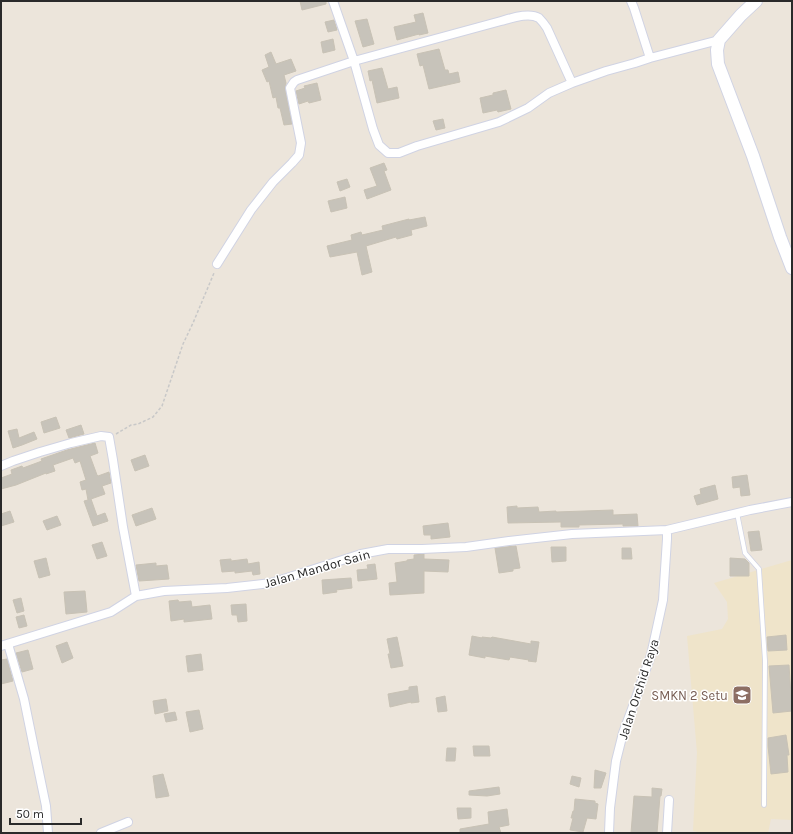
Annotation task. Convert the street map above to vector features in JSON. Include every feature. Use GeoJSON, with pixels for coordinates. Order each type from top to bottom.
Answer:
{"type":"FeatureCollection","features":[{"type":"Feature","properties":{"kind":"street"},"geometry":{"type":"LineString","coordinates":[[333,1],[354,61],[372,129],[379,145],[388,153],[394,154],[499,122],[528,108],[550,93],[572,83],[606,71],[719,40]]}},
{"type":"Feature","properties":{"kind":"street"},"geometry":{"type":"LineString","coordinates":[[631,1],[650,58]]}},
{"type":"Feature","properties":{"kind":"street"},"geometry":{"type":"LineString","coordinates":[[756,1],[741,15],[719,40],[717,50],[718,64],[753,156],[792,268]]}},
{"type":"Feature","properties":{"kind":"street"},"geometry":{"type":"LineString","coordinates":[[218,264],[251,210],[273,182],[292,164],[299,155],[301,143],[290,88],[291,85],[297,80],[354,61],[513,18],[531,16],[538,18],[547,28],[572,83]]}},
{"type":"Feature","properties":{"kind":"street"},"geometry":{"type":"LineString","coordinates":[[1,466],[40,452],[101,436],[107,436],[110,439],[123,527],[136,596]]}},
{"type":"Feature","properties":{"kind":"street"},"geometry":{"type":"LineString","coordinates":[[667,530],[792,502]]}},
{"type":"Feature","properties":{"kind":"street","name":"Jalan Mandor Sain"},"geometry":{"type":"LineString","coordinates":[[5,645],[111,612],[136,596],[164,591],[227,588],[271,583],[361,554],[388,550],[466,547],[572,534],[667,530]]}},
{"type":"Feature","properties":{"kind":"street","name":"Jalan Orchid Raya"},"geometry":{"type":"LineString","coordinates":[[609,833],[610,808],[616,761],[623,733],[651,655],[663,600],[667,530]]}},
{"type":"Feature","properties":{"kind":"street"},"geometry":{"type":"LineString","coordinates":[[5,645],[24,699],[46,806],[48,833]]}},
{"type":"Feature","properties":{"kind":"street"},"geometry":{"type":"LineString","coordinates":[[667,833],[669,800]]}},
{"type":"Feature","properties":{"kind":"street"},"geometry":{"type":"LineString","coordinates":[[101,833],[128,822]]}},
{"type":"Feature","properties":{"kind":"lane"},"geometry":{"type":"LineString","coordinates":[[737,514],[745,554],[759,569],[765,661],[764,805]]}},
{"type":"Feature","properties":{"kind":"path"},"geometry":{"type":"LineString","coordinates":[[110,439],[131,425],[138,424],[153,417],[162,406],[183,344],[218,264]]}},
{"type":"Feature","properties":{"kind":"shaded area","name":"SMKN 2 Setu"},"geometry":{"type":"Polygon","coordinates":[[[792,560],[792,820],[771,819],[768,833],[703,833],[693,831],[697,753],[687,636],[722,629],[728,619],[727,602],[714,583],[792,560]]]}},
{"type":"Feature","properties":{"kind":"building"},"geometry":{"type":"Polygon","coordinates":[[[300,1],[326,1],[326,4],[302,10],[300,1]]]}},
{"type":"Feature","properties":{"kind":"building"},"geometry":{"type":"Polygon","coordinates":[[[423,13],[428,33],[397,40],[394,27],[416,22],[414,15],[423,13]]]}},
{"type":"Feature","properties":{"kind":"building"},"geometry":{"type":"Polygon","coordinates":[[[367,19],[374,44],[363,47],[355,21],[367,19]]]}},
{"type":"Feature","properties":{"kind":"building"},"geometry":{"type":"Polygon","coordinates":[[[334,20],[337,30],[328,32],[325,22],[334,20]]]}},
{"type":"Feature","properties":{"kind":"building"},"geometry":{"type":"Polygon","coordinates":[[[333,39],[335,50],[323,53],[321,42],[333,39]]]}},
{"type":"Feature","properties":{"kind":"building"},"geometry":{"type":"Polygon","coordinates":[[[439,49],[445,70],[448,70],[449,74],[458,72],[460,82],[429,89],[423,65],[420,66],[417,54],[439,49]]]}},
{"type":"Feature","properties":{"kind":"building"},"geometry":{"type":"Polygon","coordinates":[[[271,52],[276,64],[291,59],[296,71],[284,75],[286,83],[285,89],[292,124],[284,125],[276,97],[273,98],[269,81],[267,82],[262,70],[269,67],[265,55],[271,52]]]}},
{"type":"Feature","properties":{"kind":"building"},"geometry":{"type":"Polygon","coordinates":[[[382,68],[388,89],[397,87],[399,98],[377,103],[372,80],[370,81],[368,71],[382,68]]]}},
{"type":"Feature","properties":{"kind":"building"},"geometry":{"type":"Polygon","coordinates":[[[317,83],[321,100],[309,103],[308,101],[299,104],[296,91],[305,88],[304,86],[317,83]]]}},
{"type":"Feature","properties":{"kind":"building"},"geometry":{"type":"Polygon","coordinates":[[[506,90],[511,109],[483,113],[480,98],[506,90]]]}},
{"type":"Feature","properties":{"kind":"building"},"geometry":{"type":"Polygon","coordinates":[[[443,119],[445,128],[436,130],[433,121],[443,119]]]}},
{"type":"Feature","properties":{"kind":"building"},"geometry":{"type":"Polygon","coordinates":[[[384,163],[387,170],[384,171],[391,190],[367,199],[364,190],[377,186],[370,168],[384,163]]]}},
{"type":"Feature","properties":{"kind":"building"},"geometry":{"type":"Polygon","coordinates":[[[347,179],[350,187],[340,191],[337,182],[347,179]]]}},
{"type":"Feature","properties":{"kind":"building"},"geometry":{"type":"Polygon","coordinates":[[[345,197],[347,208],[331,212],[328,201],[345,197]]]}},
{"type":"Feature","properties":{"kind":"building"},"geometry":{"type":"Polygon","coordinates":[[[425,217],[427,226],[411,230],[412,235],[397,239],[396,237],[366,246],[372,272],[362,275],[357,252],[330,257],[327,246],[352,240],[351,235],[361,232],[362,235],[383,230],[382,226],[409,219],[425,217]]]}},
{"type":"Feature","properties":{"kind":"building"},"geometry":{"type":"Polygon","coordinates":[[[56,417],[60,428],[44,433],[41,422],[56,417]]]}},
{"type":"Feature","properties":{"kind":"building"},"geometry":{"type":"Polygon","coordinates":[[[81,425],[84,434],[69,438],[66,430],[81,425]]]}},
{"type":"Feature","properties":{"kind":"building"},"geometry":{"type":"Polygon","coordinates":[[[17,429],[19,438],[34,432],[37,439],[13,448],[8,431],[17,429]]]}},
{"type":"Feature","properties":{"kind":"building"},"geometry":{"type":"Polygon","coordinates":[[[95,443],[98,453],[90,456],[97,475],[98,476],[109,472],[111,483],[102,486],[105,494],[91,499],[97,516],[105,513],[108,521],[93,526],[84,501],[88,500],[86,489],[82,490],[80,482],[86,480],[80,461],[75,463],[73,458],[53,465],[55,471],[1,489],[1,478],[12,474],[11,470],[22,466],[23,468],[42,461],[41,459],[67,450],[95,443]]]}},
{"type":"Feature","properties":{"kind":"building"},"geometry":{"type":"Polygon","coordinates":[[[145,455],[149,466],[135,471],[131,460],[145,455]]]}},
{"type":"Feature","properties":{"kind":"building"},"geometry":{"type":"Polygon","coordinates":[[[747,475],[750,495],[741,496],[740,487],[733,488],[732,477],[747,475]]]}},
{"type":"Feature","properties":{"kind":"building"},"geometry":{"type":"Polygon","coordinates":[[[715,485],[718,499],[697,505],[694,496],[701,494],[700,489],[715,485]]]}},
{"type":"Feature","properties":{"kind":"building"},"geometry":{"type":"Polygon","coordinates":[[[517,506],[517,508],[538,507],[539,512],[613,510],[613,515],[637,514],[638,526],[623,526],[623,524],[561,527],[561,522],[508,523],[507,507],[517,506]]]}},
{"type":"Feature","properties":{"kind":"building"},"geometry":{"type":"Polygon","coordinates":[[[152,508],[156,519],[136,526],[132,515],[152,508]]]}},
{"type":"Feature","properties":{"kind":"building"},"geometry":{"type":"Polygon","coordinates":[[[10,511],[14,522],[1,526],[1,514],[10,511]]]}},
{"type":"Feature","properties":{"kind":"building"},"geometry":{"type":"Polygon","coordinates":[[[57,516],[61,525],[47,530],[43,521],[57,516]]]}},
{"type":"Feature","properties":{"kind":"building"},"geometry":{"type":"Polygon","coordinates":[[[448,523],[450,537],[431,539],[431,535],[424,535],[423,526],[448,523]]]}},
{"type":"Feature","properties":{"kind":"building"},"geometry":{"type":"Polygon","coordinates":[[[759,531],[762,550],[751,551],[748,532],[759,531]]]}},
{"type":"Feature","properties":{"kind":"building"},"geometry":{"type":"Polygon","coordinates":[[[102,542],[107,556],[97,559],[92,545],[102,542]]]}},
{"type":"Feature","properties":{"kind":"building"},"geometry":{"type":"Polygon","coordinates":[[[516,546],[520,568],[513,569],[513,571],[499,573],[495,548],[516,546]]]}},
{"type":"Feature","properties":{"kind":"building"},"geometry":{"type":"Polygon","coordinates":[[[551,547],[566,547],[566,561],[552,562],[551,547]]]}},
{"type":"Feature","properties":{"kind":"building"},"geometry":{"type":"Polygon","coordinates":[[[622,548],[631,548],[632,559],[622,559],[622,548]]]}},
{"type":"Feature","properties":{"kind":"building"},"geometry":{"type":"Polygon","coordinates":[[[424,554],[424,559],[449,560],[448,572],[424,571],[424,593],[390,595],[389,583],[397,582],[395,563],[414,559],[414,555],[424,554]]]}},
{"type":"Feature","properties":{"kind":"building"},"geometry":{"type":"Polygon","coordinates":[[[46,558],[50,575],[39,578],[34,561],[46,558]]]}},
{"type":"Feature","properties":{"kind":"building"},"geometry":{"type":"Polygon","coordinates":[[[730,558],[745,559],[749,563],[749,576],[730,576],[730,558]]]}},
{"type":"Feature","properties":{"kind":"building"},"geometry":{"type":"Polygon","coordinates":[[[231,559],[231,561],[247,559],[248,564],[259,562],[260,574],[253,575],[252,571],[235,573],[235,571],[222,572],[220,560],[231,559]]]}},
{"type":"Feature","properties":{"kind":"building"},"geometry":{"type":"Polygon","coordinates":[[[156,563],[156,566],[167,565],[169,579],[139,581],[136,565],[156,563]]]}},
{"type":"Feature","properties":{"kind":"building"},"geometry":{"type":"Polygon","coordinates":[[[375,564],[377,579],[358,581],[357,570],[368,569],[367,565],[375,564]]]}},
{"type":"Feature","properties":{"kind":"building"},"geometry":{"type":"Polygon","coordinates":[[[351,578],[352,588],[336,590],[337,592],[323,594],[322,580],[351,578]]]}},
{"type":"Feature","properties":{"kind":"building"},"geometry":{"type":"Polygon","coordinates":[[[85,591],[87,612],[66,614],[64,592],[85,591]]]}},
{"type":"Feature","properties":{"kind":"building"},"geometry":{"type":"Polygon","coordinates":[[[21,598],[24,611],[17,613],[13,600],[21,598]]]}},
{"type":"Feature","properties":{"kind":"building"},"geometry":{"type":"Polygon","coordinates":[[[178,600],[179,602],[191,601],[192,607],[210,605],[212,619],[184,622],[184,619],[171,621],[169,601],[178,600]]]}},
{"type":"Feature","properties":{"kind":"building"},"geometry":{"type":"Polygon","coordinates":[[[246,604],[247,621],[238,622],[237,615],[232,615],[231,605],[246,604]]]}},
{"type":"Feature","properties":{"kind":"building"},"geometry":{"type":"Polygon","coordinates":[[[24,615],[27,626],[19,628],[16,617],[24,615]]]}},
{"type":"Feature","properties":{"kind":"building"},"geometry":{"type":"Polygon","coordinates":[[[786,635],[787,650],[768,651],[767,637],[786,635]]]}},
{"type":"Feature","properties":{"kind":"building"},"geometry":{"type":"Polygon","coordinates":[[[472,636],[482,638],[492,637],[531,644],[531,641],[539,642],[536,662],[510,657],[509,660],[469,655],[472,636]]]}},
{"type":"Feature","properties":{"kind":"building"},"geometry":{"type":"Polygon","coordinates":[[[397,637],[403,666],[391,668],[387,639],[397,637]]]}},
{"type":"Feature","properties":{"kind":"building"},"geometry":{"type":"Polygon","coordinates":[[[67,642],[73,658],[62,663],[56,646],[67,642]]]}},
{"type":"Feature","properties":{"kind":"building"},"geometry":{"type":"Polygon","coordinates":[[[28,650],[33,669],[22,672],[16,653],[28,650]]]}},
{"type":"Feature","properties":{"kind":"building"},"geometry":{"type":"Polygon","coordinates":[[[201,654],[203,670],[188,672],[186,656],[201,654]]]}},
{"type":"Feature","properties":{"kind":"building"},"geometry":{"type":"Polygon","coordinates":[[[7,659],[13,681],[1,684],[1,660],[7,659]]]}},
{"type":"Feature","properties":{"kind":"building"},"geometry":{"type":"Polygon","coordinates":[[[789,665],[792,711],[773,713],[769,666],[789,665]]]}},
{"type":"Feature","properties":{"kind":"building"},"geometry":{"type":"Polygon","coordinates":[[[417,686],[419,702],[411,702],[390,707],[388,694],[409,690],[409,687],[417,686]]]}},
{"type":"Feature","properties":{"kind":"building"},"geometry":{"type":"Polygon","coordinates":[[[445,696],[447,711],[438,712],[436,698],[445,696]]]}},
{"type":"Feature","properties":{"kind":"building"},"geometry":{"type":"Polygon","coordinates":[[[166,699],[168,711],[155,714],[153,701],[166,699]]]}},
{"type":"Feature","properties":{"kind":"building"},"geometry":{"type":"Polygon","coordinates":[[[199,710],[203,729],[190,732],[186,712],[199,710]]]}},
{"type":"Feature","properties":{"kind":"building"},"geometry":{"type":"Polygon","coordinates":[[[175,712],[177,720],[166,722],[164,714],[175,712]]]}},
{"type":"Feature","properties":{"kind":"building"},"geometry":{"type":"Polygon","coordinates":[[[786,735],[789,755],[787,755],[788,772],[771,774],[768,738],[786,735]]]}},
{"type":"Feature","properties":{"kind":"building"},"geometry":{"type":"Polygon","coordinates":[[[473,746],[489,746],[490,756],[474,756],[473,746]]]}},
{"type":"Feature","properties":{"kind":"building"},"geometry":{"type":"Polygon","coordinates":[[[447,748],[456,748],[455,761],[446,761],[447,748]]]}},
{"type":"Feature","properties":{"kind":"building"},"geometry":{"type":"Polygon","coordinates":[[[595,770],[606,773],[601,788],[594,788],[595,770]]]}},
{"type":"Feature","properties":{"kind":"building"},"geometry":{"type":"Polygon","coordinates":[[[163,774],[169,796],[156,798],[153,776],[163,774]]]}},
{"type":"Feature","properties":{"kind":"building"},"geometry":{"type":"Polygon","coordinates":[[[572,776],[581,778],[579,787],[570,784],[572,776]]]}},
{"type":"Feature","properties":{"kind":"building"},"geometry":{"type":"Polygon","coordinates":[[[499,787],[500,794],[487,796],[469,795],[469,791],[499,787]]]}},
{"type":"Feature","properties":{"kind":"building"},"geometry":{"type":"Polygon","coordinates":[[[652,788],[662,789],[657,833],[631,833],[634,796],[652,797],[652,788]]]}},
{"type":"Feature","properties":{"kind":"building"},"geometry":{"type":"Polygon","coordinates":[[[575,799],[595,801],[595,803],[598,804],[596,819],[587,818],[583,832],[570,830],[575,799]]]}},
{"type":"Feature","properties":{"kind":"building"},"geometry":{"type":"Polygon","coordinates":[[[457,808],[471,808],[471,818],[458,819],[457,808]]]}},
{"type":"Feature","properties":{"kind":"building"},"geometry":{"type":"Polygon","coordinates":[[[507,809],[509,825],[499,827],[501,833],[460,833],[460,829],[489,824],[488,812],[507,809]]]}},
{"type":"Feature","properties":{"kind":"place","name":"SMKN 2 Setu"},"geometry":{"type":"Point","coordinates":[742,695]}}]}
